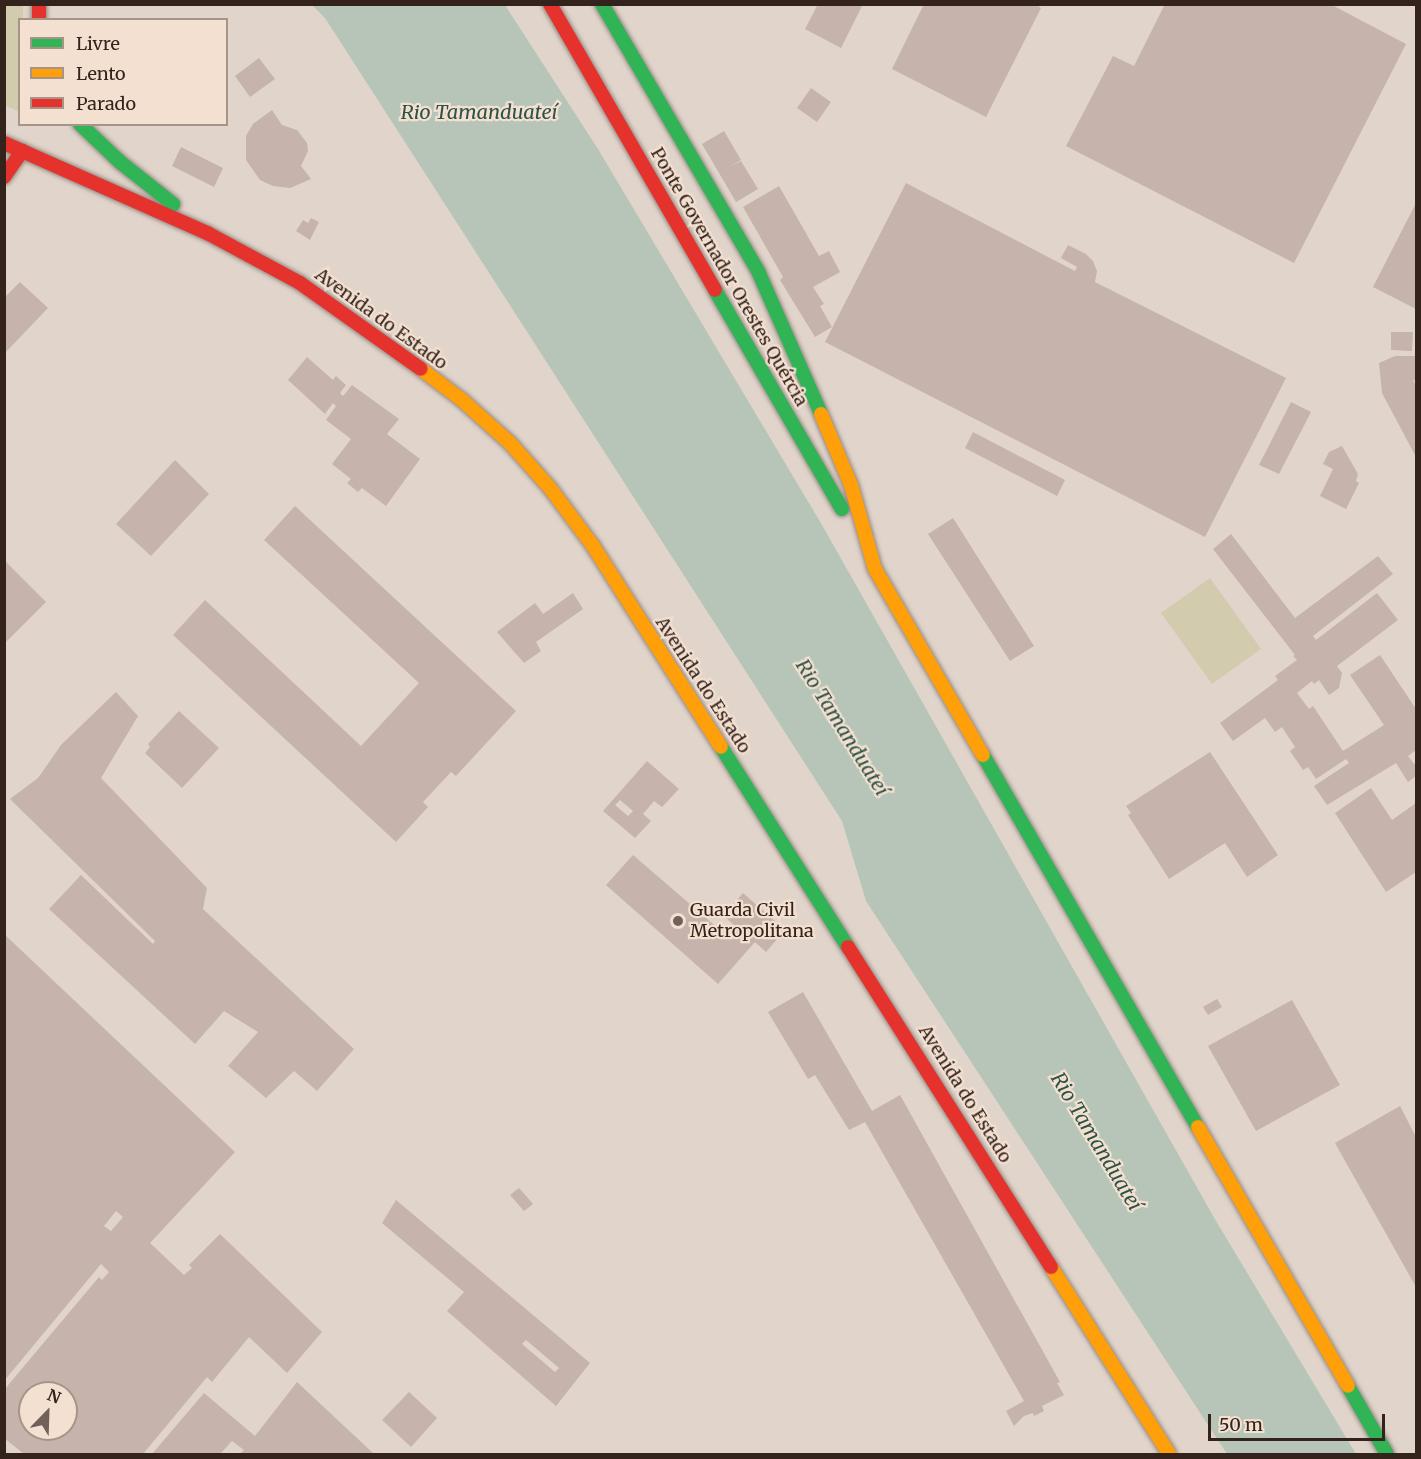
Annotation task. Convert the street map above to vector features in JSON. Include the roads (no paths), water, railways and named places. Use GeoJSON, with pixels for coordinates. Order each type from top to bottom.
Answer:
{"type":"FeatureCollection","features":[{"type":"Feature","properties":{"kind":"main road","name":"Ponte Governador Orestes Quércia"},"geometry":{"type":"LineString","coordinates":[[550,4],[875,568]]}},
{"type":"Feature","properties":{"kind":"main road"},"geometry":{"type":"LineString","coordinates":[[602,4],[758,271],[851,485],[875,568],[1387,1455]]}},
{"type":"Feature","properties":{"kind":"main road"},"geometry":{"type":"LineString","coordinates":[[82,126],[120,162],[209,234]]}},
{"type":"Feature","properties":{"kind":"main road","name":"Avenida do Estado"},"geometry":{"type":"LineString","coordinates":[[4,143],[209,234],[300,283],[377,335],[462,400],[510,443],[550,488],[593,546],[877,989],[1169,1455]]}},
{"type":"Feature","properties":{"kind":"main road"},"geometry":{"type":"LineString","coordinates":[[4,177],[22,151]]}},
{"type":"Feature","properties":{"kind":"water","name":"Rio Tamanduateí"},"geometry":{"type":"Polygon","coordinates":[[[312,5],[505,5],[598,149],[822,525],[1216,1221],[1356,1454],[1227,1454],[866,901],[842,821],[325,18],[312,5]]]}},
{"type":"Feature","properties":{"kind":"place","name":"Guarda Civil Metropolitana"},"geometry":{"type":"Point","coordinates":[678,921]}}]}
